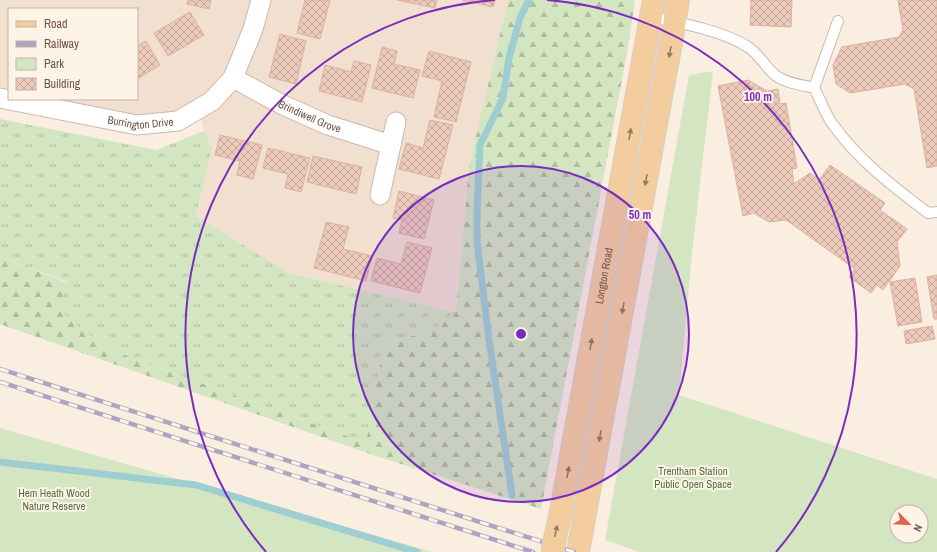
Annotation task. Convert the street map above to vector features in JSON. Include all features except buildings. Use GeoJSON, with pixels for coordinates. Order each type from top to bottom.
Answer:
{"type":"FeatureCollection","features":[{"type":"Feature","properties":{"kind":"main road"},"geometry":{"type":"LineString","coordinates":[[578,552],[678,0]]}},
{"type":"Feature","properties":{"kind":"main road","name":"Longton Road"},"geometry":{"type":"LineString","coordinates":[[552,552],[561,511],[653,8]]}},
{"type":"Feature","properties":{"kind":"street","name":"Burrington Drive"},"geometry":{"type":"LineString","coordinates":[[10,100],[137,125],[178,121],[212,101],[233,78],[253,29],[261,0]]}},
{"type":"Feature","properties":{"kind":"street","name":"Brindiwell Grove"},"geometry":{"type":"LineString","coordinates":[[233,78],[283,105],[328,125],[391,145]]}},
{"type":"Feature","properties":{"kind":"street"},"geometry":{"type":"LineString","coordinates":[[380,195],[396,122]]}},
{"type":"Feature","properties":{"kind":"lane"},"geometry":{"type":"LineString","coordinates":[[653,8],[675,22],[726,35],[749,47],[775,75],[790,82],[814,88]]}},
{"type":"Feature","properties":{"kind":"lane"},"geometry":{"type":"LineString","coordinates":[[838,21],[814,88],[833,126],[862,158],[880,175],[928,213],[937,212]]}},
{"type":"Feature","properties":{"kind":"shaded area"},"geometry":{"type":"Polygon","coordinates":[[[0,0],[508,0],[469,166],[456,312],[289,273],[196,216],[212,148],[204,131],[199,111],[178,121],[15,100],[138,100],[138,8],[8,8],[8,99],[0,98],[0,0]]]}},
{"type":"Feature","properties":{"kind":"green space"},"geometry":{"type":"Polygon","coordinates":[[[508,0],[635,0],[627,53],[541,509],[370,454],[0,324],[0,257],[68,283],[57,308],[103,345],[134,359],[366,443],[384,343],[429,332],[456,312],[469,166],[508,0]]]}},
{"type":"Feature","properties":{"kind":"green space","name":"Trentham Station Public Open Space"},"geometry":{"type":"Polygon","coordinates":[[[713,71],[692,253],[679,395],[937,479],[937,552],[640,552],[605,540],[689,75],[713,71]]]}},
{"type":"Feature","properties":{"kind":"green space"},"geometry":{"type":"Polygon","coordinates":[[[0,119],[156,150],[204,131],[212,148],[196,216],[289,273],[456,312],[429,332],[384,343],[366,443],[134,359],[103,345],[57,308],[68,282],[0,257],[0,119]]]}},
{"type":"Feature","properties":{"kind":"green space","name":"Hem Heath Wood Nature Reserve"},"geometry":{"type":"Polygon","coordinates":[[[0,428],[433,552],[0,552],[0,428]]]}},
{"type":"Feature","properties":{"kind":"waterway"},"geometry":{"type":"LineString","coordinates":[[512,495],[489,340],[477,242],[477,212],[480,145],[503,98],[509,58],[520,18],[529,0]]}},
{"type":"Feature","properties":{"kind":"waterway"},"geometry":{"type":"LineString","coordinates":[[0,462],[196,485],[417,552]]}},
{"type":"Feature","properties":{"kind":"railway"},"geometry":{"type":"LineString","coordinates":[[0,369],[574,552]]}},
{"type":"Feature","properties":{"kind":"railway"},"geometry":{"type":"LineString","coordinates":[[0,382],[533,552]]}}]}
